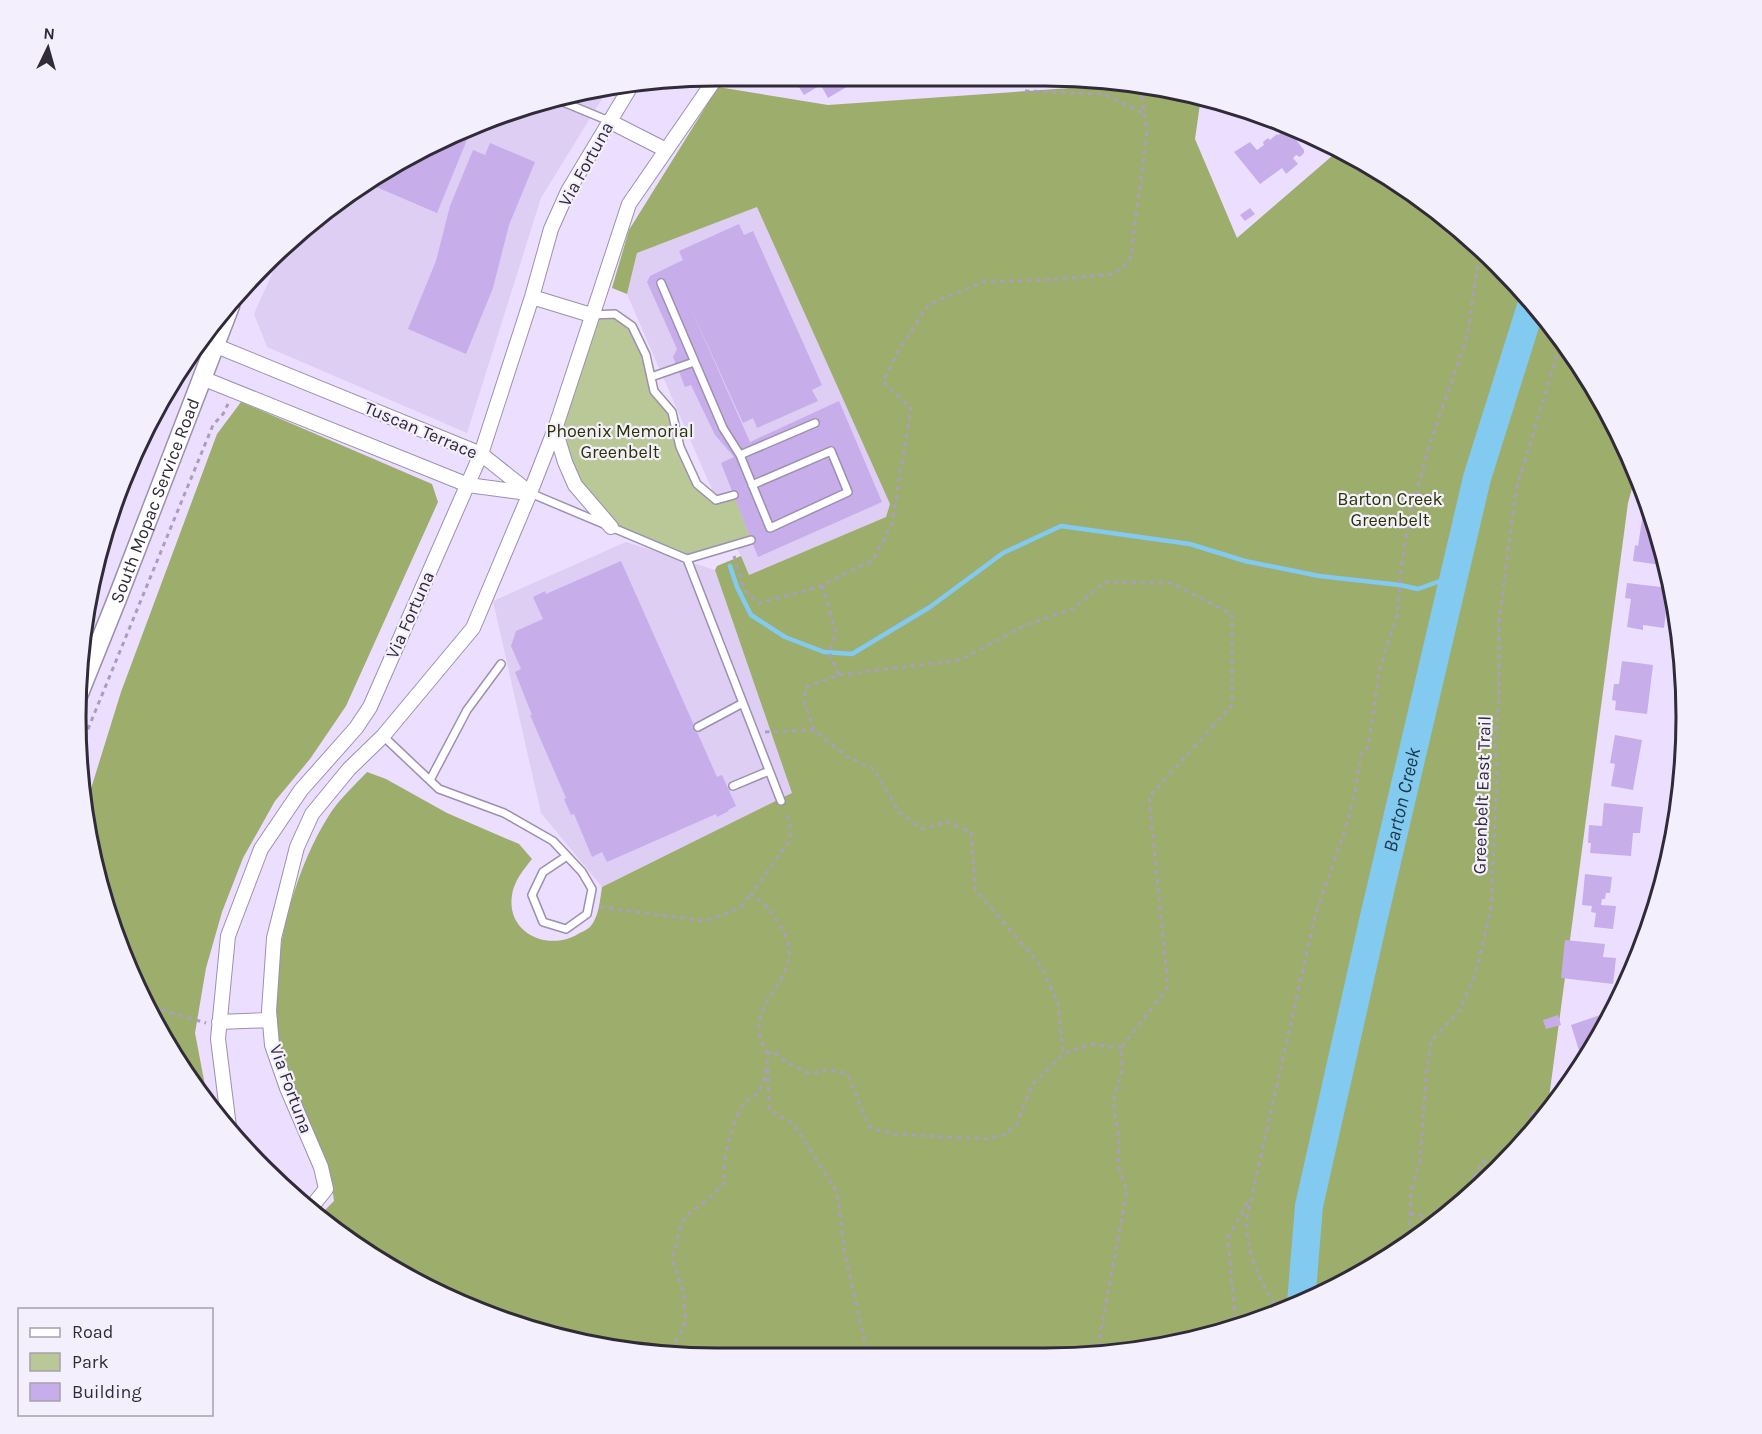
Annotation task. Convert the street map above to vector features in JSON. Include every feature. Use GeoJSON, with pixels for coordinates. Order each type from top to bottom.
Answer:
{"type":"FeatureCollection","features":[{"type":"Feature","properties":{"kind":"main road","name":"South Mopac Service Road"},"geometry":{"type":"LineString","coordinates":[[87,673],[222,326]]}},
{"type":"Feature","properties":{"kind":"street","name":"Via Fortuna"},"geometry":{"type":"LineString","coordinates":[[315,1203],[326,1189],[321,1167],[287,1088],[272,1045],[270,1020],[269,984],[274,938],[297,847],[312,814],[349,769],[383,736],[473,628],[555,429],[629,204],[710,86]]}},
{"type":"Feature","properties":{"kind":"street","name":"Via Fortuna"},"geometry":{"type":"LineString","coordinates":[[228,1115],[218,1039],[228,936],[261,849],[301,790],[362,720],[370,707],[481,454],[532,297],[551,229],[568,191],[626,93]]}},
{"type":"Feature","properties":{"kind":"street"},"geometry":{"type":"LineString","coordinates":[[609,121],[666,150]]}},
{"type":"Feature","properties":{"kind":"street"},"geometry":{"type":"LineString","coordinates":[[532,297],[591,315]]}},
{"type":"Feature","properties":{"kind":"street","name":"Tuscan Terrace"},"geometry":{"type":"LineString","coordinates":[[214,345],[481,454],[530,493]]}},
{"type":"Feature","properties":{"kind":"street","name":"Tuscan Terrace"},"geometry":{"type":"LineString","coordinates":[[202,378],[468,485],[530,493]]}},
{"type":"Feature","properties":{"kind":"street"},"geometry":{"type":"LineString","coordinates":[[555,429],[575,485],[611,527]]}},
{"type":"Feature","properties":{"kind":"street"},"geometry":{"type":"LineString","coordinates":[[362,720],[383,736]]}},
{"type":"Feature","properties":{"kind":"street"},"geometry":{"type":"LineString","coordinates":[[219,1022],[270,1020]]}},
{"type":"Feature","properties":{"kind":"lane"},"geometry":{"type":"LineString","coordinates":[[568,104],[609,121]]}},
{"type":"Feature","properties":{"kind":"lane"},"geometry":{"type":"LineString","coordinates":[[661,283],[723,428],[740,455],[752,485],[770,528],[848,492],[831,451],[752,485]]}},
{"type":"Feature","properties":{"kind":"lane"},"geometry":{"type":"LineString","coordinates":[[591,315],[615,315],[632,326],[646,355],[654,391],[672,412],[680,447],[697,484],[716,500],[734,495]]}},
{"type":"Feature","properties":{"kind":"lane"},"geometry":{"type":"LineString","coordinates":[[651,377],[694,362]]}},
{"type":"Feature","properties":{"kind":"lane"},"geometry":{"type":"LineString","coordinates":[[740,455],[815,423]]}},
{"type":"Feature","properties":{"kind":"lane"},"geometry":{"type":"LineString","coordinates":[[530,493],[687,559],[751,540]]}},
{"type":"Feature","properties":{"kind":"lane"},"geometry":{"type":"LineString","coordinates":[[687,559],[781,801]]}},
{"type":"Feature","properties":{"kind":"lane"},"geometry":{"type":"LineString","coordinates":[[430,780],[467,710],[501,664]]}},
{"type":"Feature","properties":{"kind":"lane"},"geometry":{"type":"LineString","coordinates":[[698,727],[743,703]]}},
{"type":"Feature","properties":{"kind":"lane"},"geometry":{"type":"LineString","coordinates":[[383,736],[439,789],[504,813],[553,841],[582,872],[592,889],[587,914],[566,929],[543,922],[532,895],[543,872],[567,856]]}},
{"type":"Feature","properties":{"kind":"lane"},"geometry":{"type":"LineString","coordinates":[[733,786],[769,771]]}},
{"type":"Feature","properties":{"kind":"path"},"geometry":{"type":"LineString","coordinates":[[1025,91],[1104,94],[1144,114]]}},
{"type":"Feature","properties":{"kind":"path"},"geometry":{"type":"LineString","coordinates":[[731,546],[745,591],[759,603],[822,585],[873,560],[892,523],[910,408],[884,382],[897,353],[929,304],[983,282],[1046,280],[1114,274],[1130,261],[1148,132],[1141,93]]}},
{"type":"Feature","properties":{"kind":"path"},"geometry":{"type":"LineString","coordinates":[[1274,1305],[1247,1242],[1245,1228],[1315,916],[1345,830],[1355,792],[1361,754],[1368,747],[1380,667],[1397,615],[1401,567],[1409,521],[1429,446],[1466,340],[1470,324],[1474,278],[1479,259]]}},
{"type":"Feature","properties":{"kind":"path","name":"Greenbelt East Trail"},"geometry":{"type":"LineString","coordinates":[[1409,1232],[1411,1193],[1420,1160],[1431,1041],[1460,1010],[1476,972],[1491,908],[1497,774],[1495,739],[1499,702],[1500,610],[1516,489],[1559,350]]}},
{"type":"Feature","properties":{"kind":"path"},"geometry":{"type":"LineString","coordinates":[[86,733],[213,425],[223,414],[231,398]]}},
{"type":"Feature","properties":{"kind":"path"},"geometry":{"type":"LineString","coordinates":[[1063,1054],[1058,1003],[1041,966],[975,889],[971,832],[947,822],[922,829],[899,812],[874,769],[847,757],[814,730],[804,700],[806,687],[839,675],[960,660],[1024,626],[1075,608],[1104,582],[1171,583],[1233,614],[1232,705],[1149,797],[1168,987],[1121,1048],[1122,1070],[1113,1103],[1119,1137],[1118,1165],[1127,1191],[1098,1346]]}},
{"type":"Feature","properties":{"kind":"path"},"geometry":{"type":"LineString","coordinates":[[822,585],[836,633],[829,652],[839,675]]}},
{"type":"Feature","properties":{"kind":"path"},"geometry":{"type":"LineString","coordinates":[[756,737],[767,731],[814,730]]}},
{"type":"Feature","properties":{"kind":"path"},"geometry":{"type":"LineString","coordinates":[[589,905],[705,921],[740,908],[790,840],[790,825],[781,801]]}},
{"type":"Feature","properties":{"kind":"path"},"geometry":{"type":"LineString","coordinates":[[751,894],[765,903],[788,940],[790,955],[788,968],[761,1012],[759,1037],[768,1054],[769,1110],[794,1124],[837,1192],[845,1254],[865,1348]]}},
{"type":"Feature","properties":{"kind":"path"},"geometry":{"type":"LineString","coordinates":[[158,1009],[207,1023],[219,1022]]}},
{"type":"Feature","properties":{"kind":"path"},"geometry":{"type":"LineString","coordinates":[[768,1054],[772,1051],[788,1063],[810,1074],[836,1070],[848,1075],[864,1117],[872,1129],[895,1134],[986,1139],[1004,1135],[1016,1125],[1032,1085],[1063,1054],[1090,1044],[1121,1048]]}},
{"type":"Feature","properties":{"kind":"path"},"geometry":{"type":"LineString","coordinates":[[672,1347],[683,1329],[685,1320],[684,1294],[672,1259],[682,1222],[713,1196],[725,1182],[722,1170],[733,1126],[745,1102],[758,1093],[768,1067]]}},
{"type":"Feature","properties":{"kind":"path"},"geometry":{"type":"LineString","coordinates":[[1529,1122],[1533,1112],[1537,1113]]}},
{"type":"Feature","properties":{"kind":"path"},"geometry":{"type":"LineString","coordinates":[[1472,1182],[1482,1162],[1490,1162],[1490,1166]]}},
{"type":"Feature","properties":{"kind":"path"},"geometry":{"type":"LineString","coordinates":[[1235,1319],[1228,1238],[1252,1196]]}},
{"type":"Feature","properties":{"kind":"path"},"geometry":{"type":"LineString","coordinates":[[1430,1217],[1442,1207]]}},
{"type":"Feature","properties":{"kind":"path"},"geometry":{"type":"LineString","coordinates":[[1410,1214],[1418,1214],[1426,1220]]}},
{"type":"Feature","properties":{"kind":"shaded area"},"geometry":{"type":"Polygon","coordinates":[[[603,96],[541,198],[467,433],[267,347],[254,314],[276,264],[333,216],[401,170],[475,134],[514,119],[554,107],[603,96]]]}},
{"type":"Feature","properties":{"kind":"shaded area"},"geometry":{"type":"Polygon","coordinates":[[[757,207],[890,504],[886,517],[749,575],[627,294],[637,253],[757,207]]]}},
{"type":"Feature","properties":{"kind":"shaded area"},"geometry":{"type":"Polygon","coordinates":[[[626,542],[715,570],[793,794],[602,887],[541,813],[493,601],[626,542]]]}},
{"type":"Feature","properties":{"kind":"green space","name":"Barton Creek Greenbelt"},"geometry":{"type":"Polygon","coordinates":[[[718,87],[828,105],[1084,87],[1127,91],[1200,105],[1195,139],[1237,238],[1333,155],[1396,192],[1461,242],[1492,270],[1520,301],[1570,366],[1611,438],[1632,487],[1628,503],[1549,1097],[1492,1164],[1461,1192],[1396,1242],[1361,1264],[1287,1300],[1248,1315],[1208,1327],[1127,1343],[1045,1348],[717,1348],[635,1343],[554,1327],[514,1315],[475,1300],[401,1264],[366,1242],[324,1211],[334,1201],[327,1166],[292,1084],[279,1039],[276,1007],[277,974],[282,939],[301,873],[328,817],[341,799],[367,772],[386,779],[447,813],[519,844],[532,859],[517,880],[512,895],[512,908],[522,929],[542,940],[554,941],[566,939],[586,930],[590,927],[599,908],[602,887],[792,793],[715,570],[717,566],[741,556],[749,575],[886,517],[890,504],[757,207],[637,253],[627,294],[612,288],[629,230],[718,87]]]}},
{"type":"Feature","properties":{"kind":"green space","name":"Phoenix Memorial Greenbelt"},"geometry":{"type":"Polygon","coordinates":[[[615,314],[632,326],[646,355],[654,391],[672,412],[680,447],[697,484],[716,500],[734,495],[751,540],[687,559],[611,527],[575,485],[555,429],[591,315],[615,314]]]}},
{"type":"Feature","properties":{"kind":"green space"},"geometry":{"type":"Polygon","coordinates":[[[241,402],[432,484],[438,502],[346,706],[310,759],[275,801],[243,858],[222,912],[206,968],[195,1033],[205,1086],[170,1033],[134,959],[107,880],[90,791],[121,692],[217,434],[241,402]]]}},
{"type":"Feature","properties":{"kind":"building"},"geometry":{"type":"Polygon","coordinates":[[[798,86],[819,86],[804,95],[798,86]]]}},
{"type":"Feature","properties":{"kind":"building"},"geometry":{"type":"Polygon","coordinates":[[[824,86],[848,86],[828,98],[822,87],[824,86]]]}},
{"type":"Feature","properties":{"kind":"building"},"geometry":{"type":"Polygon","coordinates":[[[1282,132],[1294,137],[1304,153],[1300,157],[1296,155],[1293,158],[1298,164],[1286,174],[1282,168],[1260,184],[1234,152],[1250,142],[1257,150],[1268,138],[1270,140],[1282,132]]]}},
{"type":"Feature","properties":{"kind":"building"},"geometry":{"type":"Polygon","coordinates":[[[468,137],[437,213],[375,186],[401,170],[468,137]]]}},
{"type":"Feature","properties":{"kind":"building"},"geometry":{"type":"Polygon","coordinates":[[[490,143],[535,162],[509,225],[493,288],[466,354],[408,329],[436,261],[450,206],[473,150],[485,155],[490,143]]]}},
{"type":"Feature","properties":{"kind":"building"},"geometry":{"type":"Polygon","coordinates":[[[1250,208],[1255,214],[1245,221],[1240,215],[1250,208]]]}},
{"type":"Feature","properties":{"kind":"building"},"geometry":{"type":"Polygon","coordinates":[[[739,224],[744,235],[753,231],[822,385],[812,390],[818,401],[757,428],[753,418],[743,423],[688,302],[750,442],[839,401],[882,502],[758,557],[721,463],[734,457],[715,435],[691,385],[685,387],[673,357],[677,349],[647,282],[650,276],[683,260],[679,251],[739,224]]]}},
{"type":"Feature","properties":{"kind":"building"},"geometry":{"type":"Polygon","coordinates":[[[1643,514],[1657,564],[1633,561],[1635,545],[1638,546],[1643,514]]]}},
{"type":"Feature","properties":{"kind":"building"},"geometry":{"type":"Polygon","coordinates":[[[621,561],[717,777],[722,775],[736,806],[717,817],[716,814],[607,862],[602,852],[592,857],[574,814],[571,815],[564,799],[566,798],[530,715],[532,715],[515,672],[521,669],[511,646],[516,631],[543,619],[533,597],[545,591],[546,594],[621,561]]]}},
{"type":"Feature","properties":{"kind":"building"},"geometry":{"type":"Polygon","coordinates":[[[1627,583],[1662,587],[1666,608],[1664,628],[1643,625],[1643,630],[1627,627],[1631,599],[1625,598],[1627,583]]]}},
{"type":"Feature","properties":{"kind":"building"},"geometry":{"type":"Polygon","coordinates":[[[1622,661],[1653,665],[1647,714],[1615,710],[1616,701],[1612,700],[1614,684],[1619,684],[1622,661]]]}},
{"type":"Feature","properties":{"kind":"building"},"geometry":{"type":"Polygon","coordinates":[[[1615,735],[1642,740],[1633,790],[1611,786],[1615,764],[1610,763],[1615,735]]]}},
{"type":"Feature","properties":{"kind":"building"},"geometry":{"type":"Polygon","coordinates":[[[1604,803],[1643,807],[1640,833],[1633,833],[1631,856],[1590,853],[1589,825],[1602,826],[1604,803]]]}},
{"type":"Feature","properties":{"kind":"building"},"geometry":{"type":"Polygon","coordinates":[[[1585,874],[1612,877],[1610,893],[1606,893],[1601,905],[1616,906],[1613,929],[1594,927],[1596,913],[1591,912],[1592,906],[1582,905],[1585,874]]]}},
{"type":"Feature","properties":{"kind":"building"},"geometry":{"type":"Polygon","coordinates":[[[1565,940],[1605,944],[1603,957],[1616,958],[1613,984],[1561,978],[1565,940]]]}},
{"type":"Feature","properties":{"kind":"building"},"geometry":{"type":"Polygon","coordinates":[[[1558,1015],[1561,1025],[1546,1029],[1543,1020],[1558,1015]]]}},
{"type":"Feature","properties":{"kind":"building"},"geometry":{"type":"Polygon","coordinates":[[[1601,1015],[1580,1053],[1571,1025],[1601,1015]]]}},
{"type":"Feature","properties":{"kind":"waterway","name":"Barton Creek"},"geometry":{"type":"LineString","coordinates":[[1302,1293],[1309,1206],[1373,921],[1477,478],[1529,312]]}},
{"type":"Feature","properties":{"kind":"waterway"},"geometry":{"type":"LineString","coordinates":[[730,566],[737,587],[751,615],[785,637],[824,652],[852,654],[930,607],[1003,553],[1061,526],[1190,544],[1245,561],[1319,576],[1418,589],[1454,576]]}}]}
